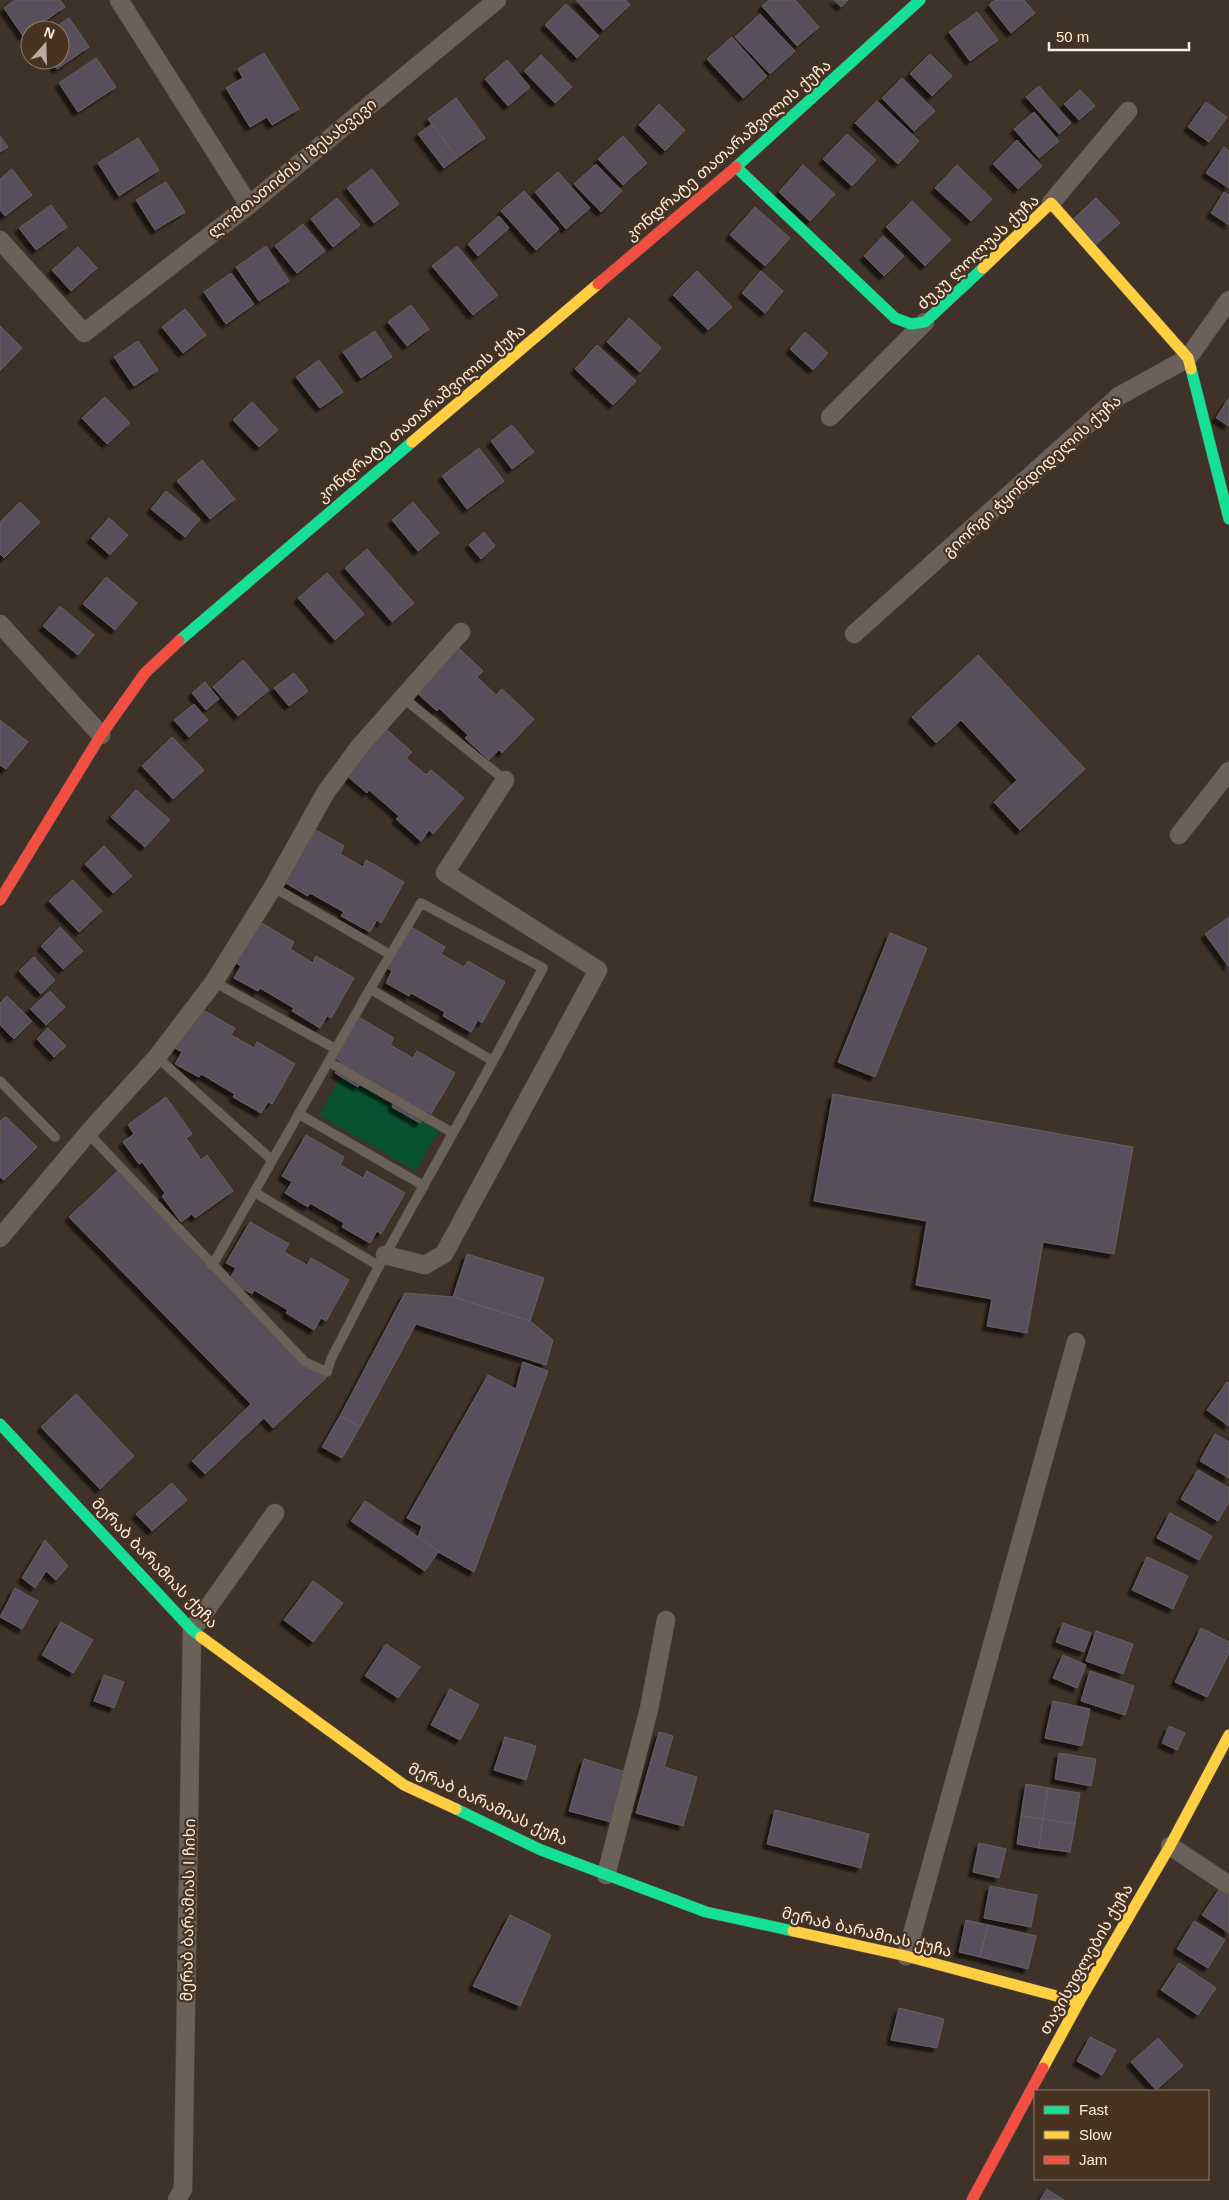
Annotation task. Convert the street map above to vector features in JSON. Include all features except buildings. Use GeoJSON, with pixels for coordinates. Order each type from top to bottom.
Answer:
{"type":"FeatureCollection","features":[{"type":"Feature","properties":{"kind":"street"},"geometry":{"type":"LineString","coordinates":[[119,0],[249,205]]}},
{"type":"Feature","properties":{"kind":"street","name":"ლომთათიძის I შესახვევი"},"geometry":{"type":"LineString","coordinates":[[0,240],[84,333],[249,205],[496,0]]}},
{"type":"Feature","properties":{"kind":"street","name":"კონდრატე თათარაშვილის ქუჩა"},"geometry":{"type":"LineString","coordinates":[[0,900],[101,735],[145,673],[194,627],[736,167],[920,0]]}},
{"type":"Feature","properties":{"kind":"street"},"geometry":{"type":"LineString","coordinates":[[1051,203],[1128,111]]}},
{"type":"Feature","properties":{"kind":"street","name":"ძუკუ ლოლუას ქუჩა"},"geometry":{"type":"LineString","coordinates":[[736,167],[895,318],[911,324],[925,322],[1051,203],[1188,358],[1229,518]]}},
{"type":"Feature","properties":{"kind":"street","name":"გიორგი ჭყონდიდელის ქუჩა"},"geometry":{"type":"LineString","coordinates":[[854,634],[1119,396],[1188,358],[1229,300]]}},
{"type":"Feature","properties":{"kind":"street"},"geometry":{"type":"LineString","coordinates":[[830,417],[925,322]]}},
{"type":"Feature","properties":{"kind":"street"},"geometry":{"type":"LineString","coordinates":[[0,624],[101,735]]}},
{"type":"Feature","properties":{"kind":"street"},"geometry":{"type":"LineString","coordinates":[[0,1238],[88,1133],[157,1057],[214,982],[273,887],[326,792],[360,746],[461,632]]}},
{"type":"Feature","properties":{"kind":"street"},"geometry":{"type":"LineString","coordinates":[[1179,836],[1229,771]]}},
{"type":"Feature","properties":{"kind":"street"},"geometry":{"type":"LineString","coordinates":[[382,1260],[425,1264],[444,1254],[598,970],[446,873],[505,780]]}},
{"type":"Feature","properties":{"kind":"street"},"geometry":{"type":"LineString","coordinates":[[906,1956],[1076,1342]]}},
{"type":"Feature","properties":{"kind":"street","name":"მერაბ ბარამიას ქუჩა"},"geometry":{"type":"LineString","coordinates":[[0,1424],[192,1630],[404,1785],[541,1850],[706,1912],[906,1956],[1079,2002]]}},
{"type":"Feature","properties":{"kind":"street"},"geometry":{"type":"LineString","coordinates":[[192,1630],[275,1513]]}},
{"type":"Feature","properties":{"kind":"street"},"geometry":{"type":"LineString","coordinates":[[606,1875],[650,1709],[666,1620]]}},
{"type":"Feature","properties":{"kind":"street","name":"მერაბ ბარამიას I ჩიხი"},"geometry":{"type":"LineString","coordinates":[[180,2195],[192,1630]]}},
{"type":"Feature","properties":{"kind":"street","name":"თავისუფლების ქუჩა"},"geometry":{"type":"LineString","coordinates":[[975,2199],[1079,2002],[1170,1846],[1229,1735]]}},
{"type":"Feature","properties":{"kind":"street"},"geometry":{"type":"LineString","coordinates":[[1170,1846],[1229,1885]]}},
{"type":"Feature","properties":{"kind":"lane"},"geometry":{"type":"LineString","coordinates":[[402,697],[505,780]]}},
{"type":"Feature","properties":{"kind":"lane"},"geometry":{"type":"LineString","coordinates":[[273,887],[391,955]]}},
{"type":"Feature","properties":{"kind":"lane"},"geometry":{"type":"LineString","coordinates":[[88,1133],[212,1266],[305,1362],[327,1372],[331,1359],[382,1260],[543,968],[421,903],[212,1266]]}},
{"type":"Feature","properties":{"kind":"lane"},"geometry":{"type":"LineString","coordinates":[[214,982],[336,1049]]}},
{"type":"Feature","properties":{"kind":"lane"},"geometry":{"type":"LineString","coordinates":[[370,990],[493,1061]]}},
{"type":"Feature","properties":{"kind":"lane"},"geometry":{"type":"LineString","coordinates":[[157,1057],[272,1160]]}},
{"type":"Feature","properties":{"kind":"lane"},"geometry":{"type":"LineString","coordinates":[[329,1062],[453,1133]]}},
{"type":"Feature","properties":{"kind":"lane"},"geometry":{"type":"LineString","coordinates":[[0,1081],[55,1137]]}},
{"type":"Feature","properties":{"kind":"lane"},"geometry":{"type":"LineString","coordinates":[[299,1114],[424,1186]]}},
{"type":"Feature","properties":{"kind":"lane"},"geometry":{"type":"LineString","coordinates":[[254,1192],[382,1260]]}},
{"type":"Feature","properties":{"kind":"green space"},"geometry":{"type":"Polygon","coordinates":[[[342,1074],[439,1130],[416,1171],[319,1115],[342,1074]]]}},
{"type":"Feature","properties":{"kind":"traffic: fast"},"geometry":{"type":"LineString","coordinates":[[736,167],[920,0]]}},
{"type":"Feature","properties":{"kind":"traffic: fast"},"geometry":{"type":"LineString","coordinates":[[736,167],[895,318],[911,324],[925,322],[983,268]]}},
{"type":"Feature","properties":{"kind":"traffic: fast"},"geometry":{"type":"LineString","coordinates":[[1191,369],[1229,519]]}},
{"type":"Feature","properties":{"kind":"traffic: fast"},"geometry":{"type":"LineString","coordinates":[[179,641],[412,442]]}},
{"type":"Feature","properties":{"kind":"traffic: fast"},"geometry":{"type":"LineString","coordinates":[[0,1424],[192,1630],[201,1637]]}},
{"type":"Feature","properties":{"kind":"traffic: fast"},"geometry":{"type":"LineString","coordinates":[[456,1809],[541,1850],[706,1912],[793,1931]]}},
{"type":"Feature","properties":{"kind":"traffic: slow"},"geometry":{"type":"LineString","coordinates":[[983,268],[1051,203],[1188,358],[1191,369]]}},
{"type":"Feature","properties":{"kind":"traffic: slow"},"geometry":{"type":"LineString","coordinates":[[412,442],[598,284]]}},
{"type":"Feature","properties":{"kind":"traffic: slow"},"geometry":{"type":"LineString","coordinates":[[201,1637],[404,1785],[456,1809]]}},
{"type":"Feature","properties":{"kind":"traffic: slow"},"geometry":{"type":"LineString","coordinates":[[1043,2068],[1079,2002],[1170,1846],[1229,1735]]}},
{"type":"Feature","properties":{"kind":"traffic: slow"},"geometry":{"type":"LineString","coordinates":[[793,1931],[906,1956],[1079,2002]]}},
{"type":"Feature","properties":{"kind":"traffic: jam"},"geometry":{"type":"LineString","coordinates":[[598,284],[736,167]]}},
{"type":"Feature","properties":{"kind":"traffic: jam"},"geometry":{"type":"LineString","coordinates":[[0,900],[101,735],[145,673],[179,641]]}},
{"type":"Feature","properties":{"kind":"traffic: jam"},"geometry":{"type":"LineString","coordinates":[[972,2200],[1043,2068]]}}]}
